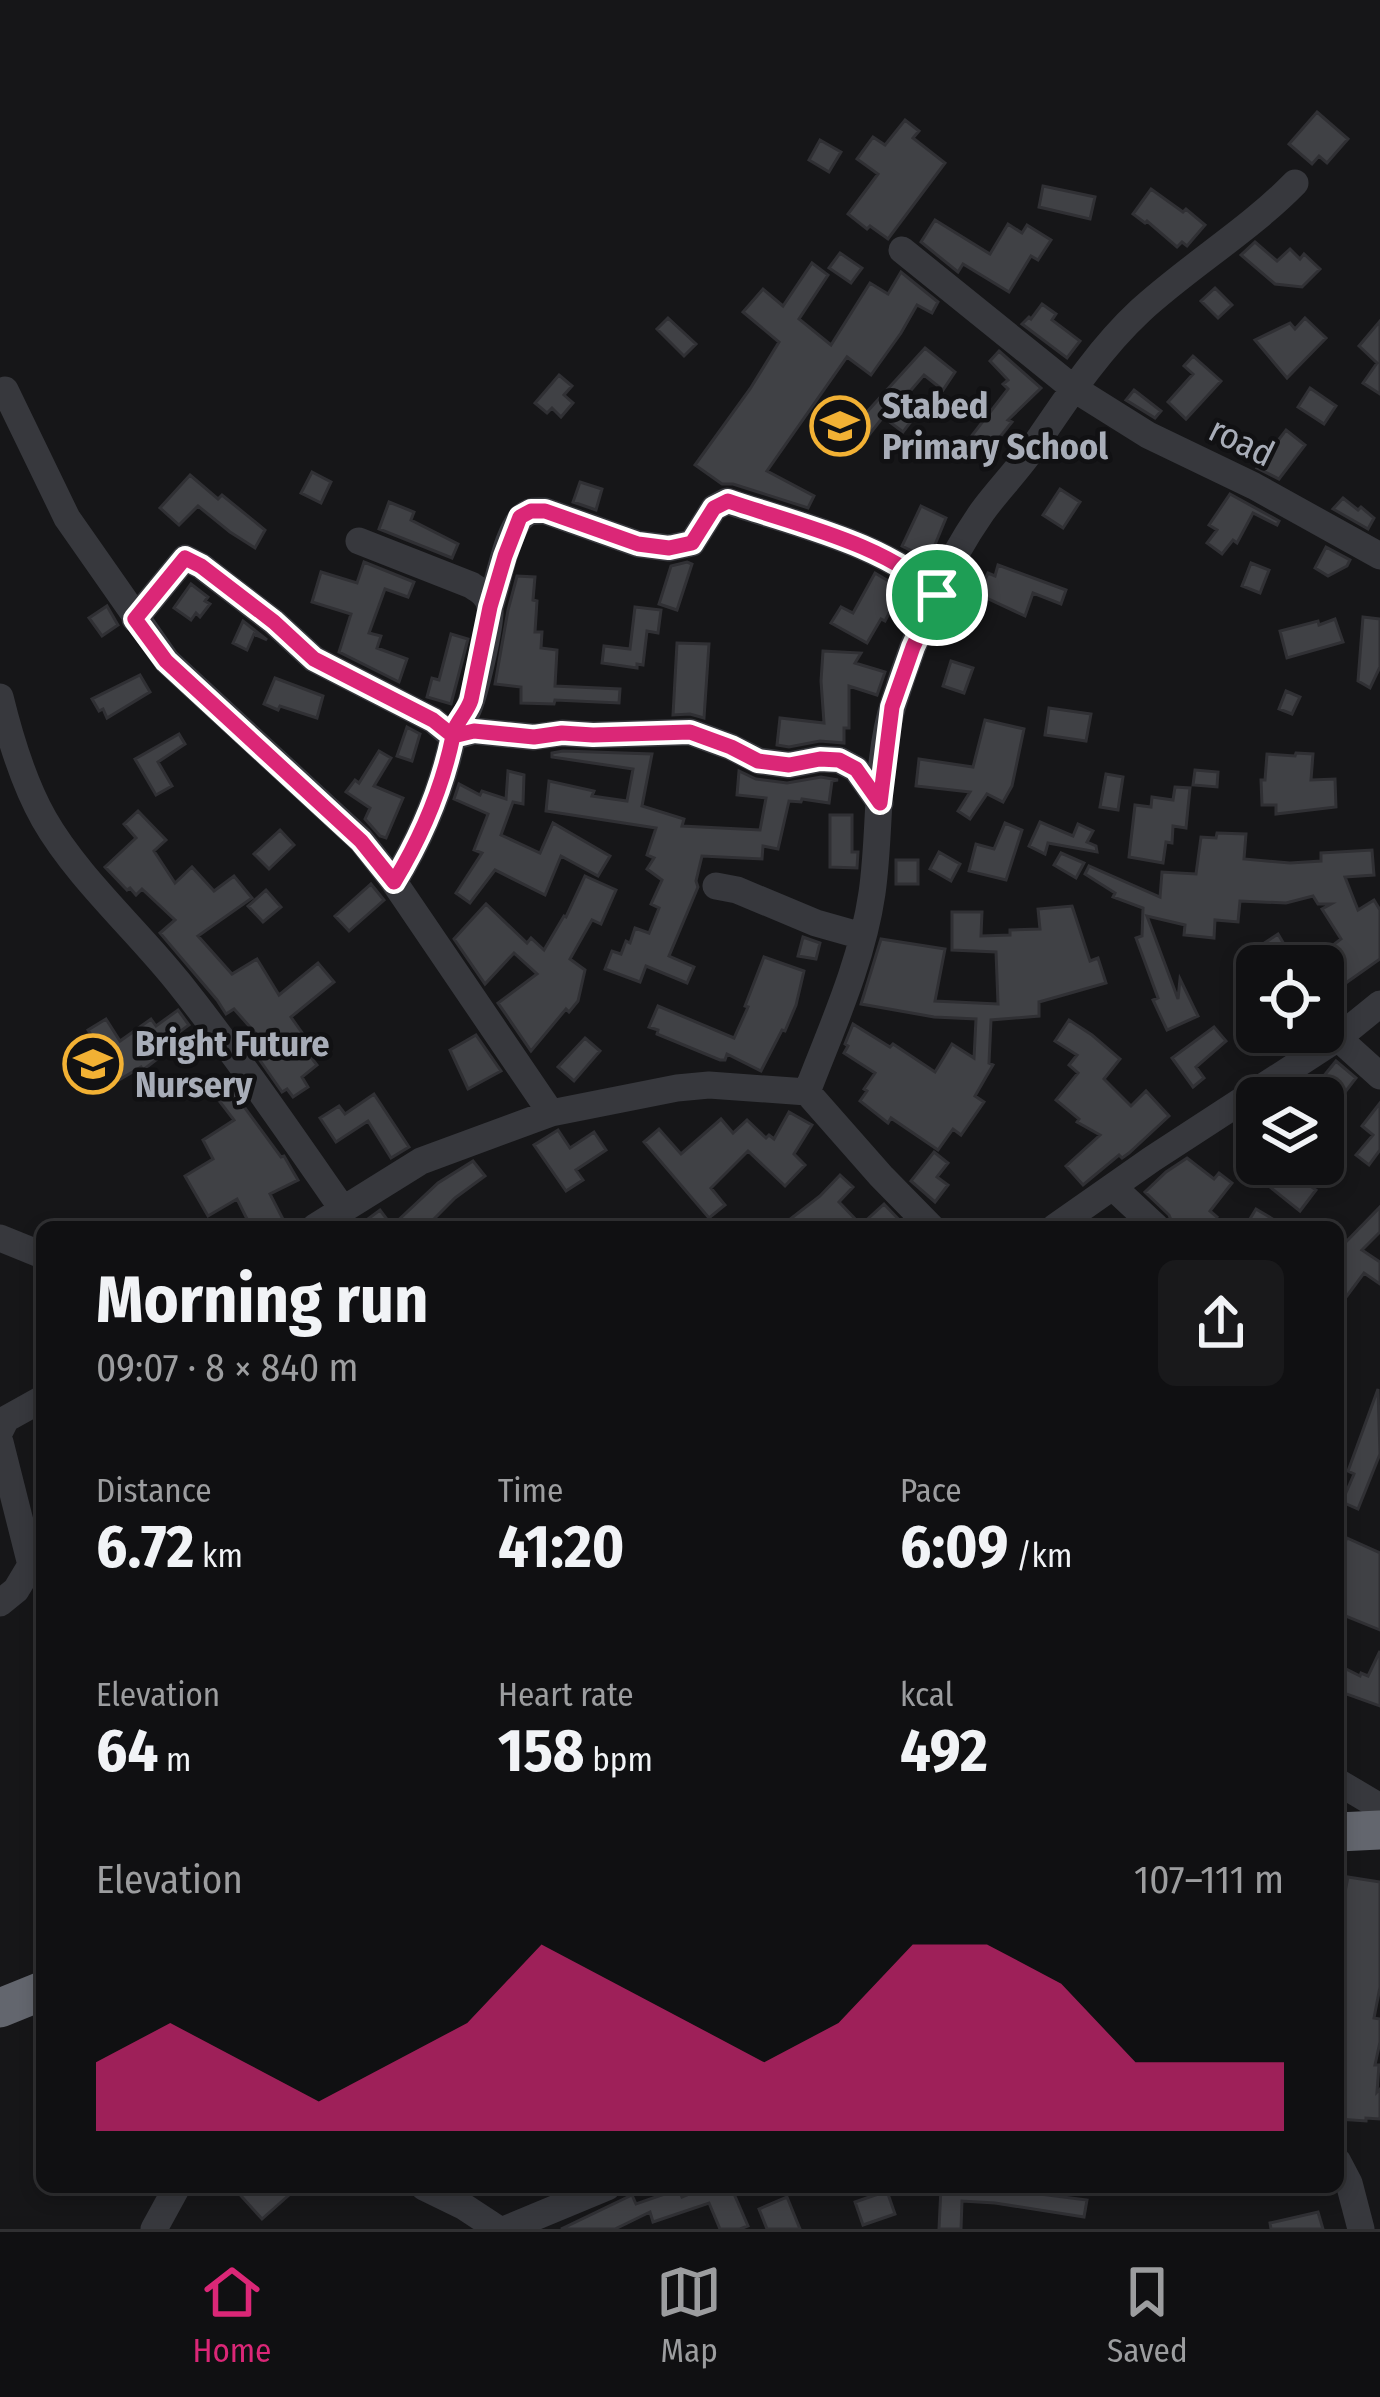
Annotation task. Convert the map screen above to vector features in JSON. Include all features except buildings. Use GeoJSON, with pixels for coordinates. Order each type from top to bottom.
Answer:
{"type":"FeatureCollection","features":[{"type":"Feature","properties":{"kind":"highway"},"geometry":{"type":"LineString","coordinates":[[0,2008],[36,1993]]}},
{"type":"Feature","properties":{"kind":"street"},"geometry":{"type":"LineString","coordinates":[[807,1092],[850,981],[872,895],[892,707],[937,595],[980,515],[1073,388],[1138,313],[1295,183]]}},
{"type":"Feature","properties":{"kind":"street","name":"road"},"geometry":{"type":"LineString","coordinates":[[902,250],[1073,388],[1148,435],[1254,486],[1380,556]]}},
{"type":"Feature","properties":{"kind":"street"},"geometry":{"type":"LineString","coordinates":[[4,390],[67,518],[166,661],[361,841],[394,882],[551,1114]]}},
{"type":"Feature","properties":{"kind":"street"},"geometry":{"type":"LineString","coordinates":[[394,882],[438,795],[455,727],[471,700],[505,556],[520,517],[531,511],[545,511],[638,544],[669,548],[692,543],[714,508],[728,501],[864,548],[922,580],[937,595]]}},
{"type":"Feature","properties":{"kind":"street"},"geometry":{"type":"LineString","coordinates":[[359,541],[471,585],[484,593],[490,607]]}},
{"type":"Feature","properties":{"kind":"street"},"geometry":{"type":"LineString","coordinates":[[135,619],[185,558],[274,622],[314,659],[433,720],[453,736]]}},
{"type":"Feature","properties":{"kind":"street"},"geometry":{"type":"LineString","coordinates":[[0,697],[24,776],[45,820],[200,1010],[342,1208]]}},
{"type":"Feature","properties":{"kind":"street"},"geometry":{"type":"LineString","coordinates":[[453,736],[474,731],[534,737],[690,732],[758,761],[789,765],[839,760],[856,769],[880,803]]}},
{"type":"Feature","properties":{"kind":"street"},"geometry":{"type":"LineString","coordinates":[[716,886],[862,936]]}},
{"type":"Feature","properties":{"kind":"street"},"geometry":{"type":"LineString","coordinates":[[1344,1033],[1380,1004]]}},
{"type":"Feature","properties":{"kind":"street"},"geometry":{"type":"LineString","coordinates":[[1344,1043],[1380,1076]]}},
{"type":"Feature","properties":{"kind":"street"},"geometry":{"type":"LineString","coordinates":[[1064,1221],[1315,1053]]}},
{"type":"Feature","properties":{"kind":"street"},"geometry":{"type":"LineString","coordinates":[[324,1221],[421,1161],[551,1114],[710,1085],[807,1092],[925,1221]]}},
{"type":"Feature","properties":{"kind":"street"},"geometry":{"type":"LineString","coordinates":[[1114,1188],[1150,1221]]}},
{"type":"Feature","properties":{"kind":"street"},"geometry":{"type":"LineString","coordinates":[[0,1238],[36,1253]]}},
{"type":"Feature","properties":{"kind":"street"},"geometry":{"type":"LineString","coordinates":[[0,1431],[6,1419],[36,1403]]}},
{"type":"Feature","properties":{"kind":"street"},"geometry":{"type":"LineString","coordinates":[[0,1442],[31,1565],[16,1590],[0,1604]]}},
{"type":"Feature","properties":{"kind":"street"},"geometry":{"type":"LineString","coordinates":[[1344,1786],[1380,1808]]}},
{"type":"Feature","properties":{"kind":"street"},"geometry":{"type":"LineString","coordinates":[[1344,2173],[1361,2229]]}},
{"type":"Feature","properties":{"kind":"street"},"geometry":{"type":"LineString","coordinates":[[154,2229],[174,2193]]}},
{"type":"Feature","properties":{"kind":"street"},"geometry":{"type":"LineString","coordinates":[[437,2193],[502,2229],[593,2193]]}},
{"type":"Feature","properties":{"kind":"place","name":"Stabed Primary School"},"geometry":{"type":"Point","coordinates":[840,426]}},
{"type":"Feature","properties":{"kind":"place","name":"Bright Future Nursery"},"geometry":{"type":"Point","coordinates":[93,1064]}},
{"type":"Feature","properties":{"kind":"route"},"geometry":{"type":"LineString","coordinates":[[937,595],[892,707],[880,803],[856,769],[839,760],[789,765],[758,761],[690,732],[534,737],[459,733],[453,736],[438,795],[394,882],[361,841],[166,661],[135,619],[185,558],[274,622],[314,659],[433,720],[453,736],[471,700],[505,556],[520,517],[531,511],[545,511],[638,544],[669,548],[692,543],[714,508],[728,501],[864,548],[922,580],[937,595]]}}]}
